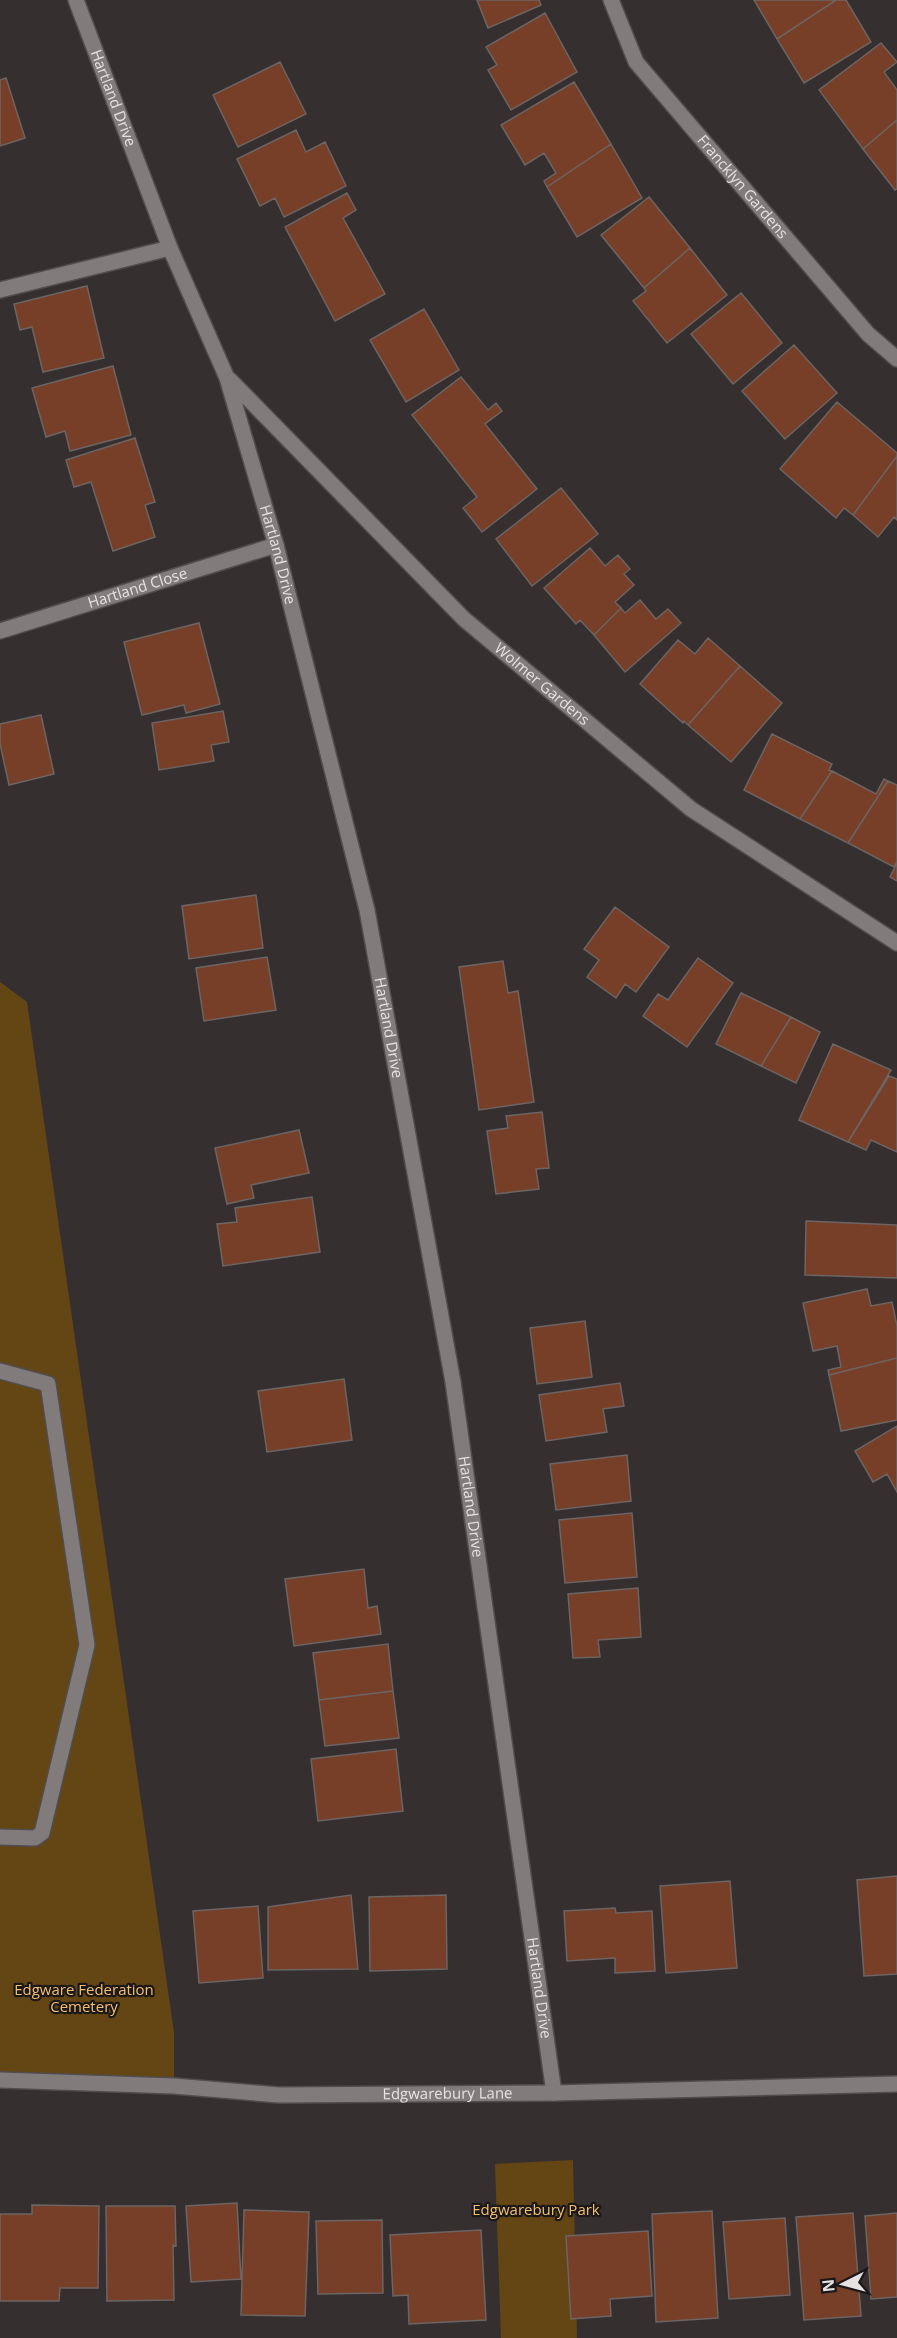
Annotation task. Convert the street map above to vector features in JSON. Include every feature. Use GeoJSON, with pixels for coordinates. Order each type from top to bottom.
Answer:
{"type":"FeatureCollection","features":[{"type":"Feature","properties":{"kind":"street","name":"Hartland Drive"},"geometry":{"type":"LineString","coordinates":[[76,0],[170,248],[228,378],[276,545],[367,910],[453,1382],[554,2093]]}},
{"type":"Feature","properties":{"kind":"street","name":"Francklyn Gardens"},"geometry":{"type":"LineString","coordinates":[[611,0],[636,62],[868,333],[897,359]]}},
{"type":"Feature","properties":{"kind":"street"},"geometry":{"type":"LineString","coordinates":[[0,290],[170,248]]}},
{"type":"Feature","properties":{"kind":"street","name":"Wolmer Gardens"},"geometry":{"type":"LineString","coordinates":[[228,378],[464,619],[691,809],[897,943]]}},
{"type":"Feature","properties":{"kind":"street","name":"Hartland Close"},"geometry":{"type":"LineString","coordinates":[[0,631],[276,545]]}},
{"type":"Feature","properties":{"kind":"street"},"geometry":{"type":"LineString","coordinates":[[0,1371],[48,1384],[87,1645],[42,1833],[35,1838],[0,1837]]}},
{"type":"Feature","properties":{"kind":"street","name":"Edgwarebury Lane"},"geometry":{"type":"LineString","coordinates":[[0,2079],[174,2086],[279,2095],[554,2093],[897,2084]]}},
{"type":"Feature","properties":{"kind":"green space","name":"Edgware Federation Cemetery"},"geometry":{"type":"Polygon","coordinates":[[[0,982],[27,1002],[174,2033],[174,2086],[0,2080],[0,982]]]}},
{"type":"Feature","properties":{"kind":"green space","name":"Edgwarebury Park"},"geometry":{"type":"Polygon","coordinates":[[[573,2160],[577,2338],[501,2338],[495,2164],[573,2160]]]}},
{"type":"Feature","properties":{"kind":"building"},"geometry":{"type":"Polygon","coordinates":[[[477,0],[539,0],[541,5],[488,28],[477,0]]]}},
{"type":"Feature","properties":{"kind":"building"},"geometry":{"type":"Polygon","coordinates":[[[754,0],[836,0],[777,39],[754,0]]]}},
{"type":"Feature","properties":{"kind":"building"},"geometry":{"type":"Polygon","coordinates":[[[836,0],[846,0],[871,42],[804,83],[777,39],[836,0]]]}},
{"type":"Feature","properties":{"kind":"building"},"geometry":{"type":"Polygon","coordinates":[[[545,13],[577,72],[511,110],[488,70],[497,65],[486,47],[545,13]]]}},
{"type":"Feature","properties":{"kind":"building"},"geometry":{"type":"Polygon","coordinates":[[[881,43],[897,62],[884,72],[897,90],[897,120],[863,149],[819,90],[881,43]]]}},
{"type":"Feature","properties":{"kind":"building"},"geometry":{"type":"Polygon","coordinates":[[[280,62],[306,114],[238,147],[213,95],[280,62]]]}},
{"type":"Feature","properties":{"kind":"building"},"geometry":{"type":"Polygon","coordinates":[[[6,78],[25,138],[0,146],[0,80],[6,78]]]}},
{"type":"Feature","properties":{"kind":"building"},"geometry":{"type":"Polygon","coordinates":[[[574,82],[611,144],[547,187],[544,181],[556,173],[544,153],[525,165],[501,125],[574,82]]]}},
{"type":"Feature","properties":{"kind":"building"},"geometry":{"type":"Polygon","coordinates":[[[897,120],[897,189],[895,190],[863,149],[897,120]]]}},
{"type":"Feature","properties":{"kind":"building"},"geometry":{"type":"Polygon","coordinates":[[[296,130],[306,152],[325,142],[346,186],[284,217],[275,198],[260,206],[237,159],[296,130]]]}},
{"type":"Feature","properties":{"kind":"building"},"geometry":{"type":"Polygon","coordinates":[[[611,144],[642,198],[577,237],[547,187],[611,144]]]}},
{"type":"Feature","properties":{"kind":"building"},"geometry":{"type":"Polygon","coordinates":[[[347,193],[356,210],[343,218],[385,294],[335,321],[285,227],[347,193]]]}},
{"type":"Feature","properties":{"kind":"building"},"geometry":{"type":"Polygon","coordinates":[[[649,197],[690,248],[644,288],[601,235],[649,197]]]}},
{"type":"Feature","properties":{"kind":"building"},"geometry":{"type":"Polygon","coordinates":[[[690,248],[727,295],[667,343],[633,301],[646,291],[644,288],[690,248]]]}},
{"type":"Feature","properties":{"kind":"building"},"geometry":{"type":"Polygon","coordinates":[[[87,286],[104,358],[43,372],[32,327],[20,330],[14,304],[87,286]]]}},
{"type":"Feature","properties":{"kind":"building"},"geometry":{"type":"Polygon","coordinates":[[[741,293],[782,343],[733,384],[691,334],[741,293]]]}},
{"type":"Feature","properties":{"kind":"building"},"geometry":{"type":"Polygon","coordinates":[[[424,309],[459,370],[406,402],[370,340],[424,309]]]}},
{"type":"Feature","properties":{"kind":"building"},"geometry":{"type":"Polygon","coordinates":[[[794,345],[837,393],[785,439],[742,391],[794,345]]]}},
{"type":"Feature","properties":{"kind":"building"},"geometry":{"type":"Polygon","coordinates":[[[113,366],[131,435],[70,451],[65,431],[46,437],[32,388],[113,366]]]}},
{"type":"Feature","properties":{"kind":"building"},"geometry":{"type":"Polygon","coordinates":[[[461,377],[488,410],[496,403],[502,411],[485,424],[537,489],[482,532],[463,508],[477,497],[412,415],[461,377]]]}},
{"type":"Feature","properties":{"kind":"building"},"geometry":{"type":"Polygon","coordinates":[[[837,402],[897,453],[897,456],[853,515],[844,508],[836,518],[780,469],[837,402]]]}},
{"type":"Feature","properties":{"kind":"building"},"geometry":{"type":"Polygon","coordinates":[[[135,438],[155,502],[145,505],[155,537],[113,551],[91,482],[74,487],[66,460],[135,438]]]}},
{"type":"Feature","properties":{"kind":"building"},"geometry":{"type":"Polygon","coordinates":[[[897,456],[897,520],[894,517],[878,537],[853,515],[897,456]]]}},
{"type":"Feature","properties":{"kind":"building"},"geometry":{"type":"Polygon","coordinates":[[[561,488],[598,534],[532,586],[496,539],[561,488]]]}},
{"type":"Feature","properties":{"kind":"building"},"geometry":{"type":"Polygon","coordinates":[[[590,548],[605,566],[618,555],[630,569],[624,574],[634,585],[615,602],[621,608],[594,635],[580,620],[576,624],[544,588],[590,548]]]}},
{"type":"Feature","properties":{"kind":"building"},"geometry":{"type":"Polygon","coordinates":[[[640,600],[656,619],[668,609],[681,623],[625,672],[594,635],[621,608],[625,613],[640,600]]]}},
{"type":"Feature","properties":{"kind":"building"},"geometry":{"type":"Polygon","coordinates":[[[199,623],[220,704],[186,713],[184,705],[142,715],[124,642],[199,623]]]}},
{"type":"Feature","properties":{"kind":"building"},"geometry":{"type":"Polygon","coordinates":[[[708,638],[740,666],[688,725],[640,684],[678,640],[695,654],[708,638]]]}},
{"type":"Feature","properties":{"kind":"building"},"geometry":{"type":"Polygon","coordinates":[[[740,666],[782,703],[731,762],[688,725],[740,666]]]}},
{"type":"Feature","properties":{"kind":"building"},"geometry":{"type":"Polygon","coordinates":[[[223,711],[229,742],[211,745],[214,761],[159,770],[152,723],[223,711]]]}},
{"type":"Feature","properties":{"kind":"building"},"geometry":{"type":"Polygon","coordinates":[[[41,715],[54,774],[9,785],[0,744],[0,724],[41,715]]]}},
{"type":"Feature","properties":{"kind":"building"},"geometry":{"type":"Polygon","coordinates":[[[772,734],[832,764],[829,770],[832,771],[800,819],[744,790],[772,734]]]}},
{"type":"Feature","properties":{"kind":"building"},"geometry":{"type":"Polygon","coordinates":[[[832,771],[876,794],[884,779],[888,781],[848,843],[800,819],[832,771]]]}},
{"type":"Feature","properties":{"kind":"building"},"geometry":{"type":"Polygon","coordinates":[[[888,781],[897,785],[897,861],[894,867],[848,843],[888,781]]]}},
{"type":"Feature","properties":{"kind":"building"},"geometry":{"type":"Polygon","coordinates":[[[897,863],[897,881],[890,877],[897,863]]]}},
{"type":"Feature","properties":{"kind":"building"},"geometry":{"type":"Polygon","coordinates":[[[256,895],[263,948],[189,959],[182,906],[256,895]]]}},
{"type":"Feature","properties":{"kind":"building"},"geometry":{"type":"Polygon","coordinates":[[[615,907],[669,947],[636,992],[625,984],[616,998],[587,977],[599,960],[584,949],[615,907]]]}},
{"type":"Feature","properties":{"kind":"building"},"geometry":{"type":"Polygon","coordinates":[[[267,957],[276,1010],[204,1021],[196,968],[267,957]]]}},
{"type":"Feature","properties":{"kind":"building"},"geometry":{"type":"Polygon","coordinates":[[[698,958],[733,983],[687,1047],[643,1016],[658,994],[668,1000],[698,958]]]}},
{"type":"Feature","properties":{"kind":"building"},"geometry":{"type":"Polygon","coordinates":[[[503,961],[508,993],[518,991],[534,1102],[479,1110],[459,967],[503,961]]]}},
{"type":"Feature","properties":{"kind":"building"},"geometry":{"type":"Polygon","coordinates":[[[741,993],[791,1017],[761,1066],[716,1044],[741,993]]]}},
{"type":"Feature","properties":{"kind":"building"},"geometry":{"type":"Polygon","coordinates":[[[791,1017],[820,1032],[796,1083],[761,1066],[791,1017]]]}},
{"type":"Feature","properties":{"kind":"building"},"geometry":{"type":"Polygon","coordinates":[[[833,1044],[891,1070],[848,1142],[799,1120],[833,1044]]]}},
{"type":"Feature","properties":{"kind":"building"},"geometry":{"type":"Polygon","coordinates":[[[889,1076],[897,1079],[897,1152],[871,1140],[866,1150],[848,1142],[889,1076]]]}},
{"type":"Feature","properties":{"kind":"building"},"geometry":{"type":"Polygon","coordinates":[[[542,1112],[549,1168],[536,1169],[539,1189],[496,1194],[487,1131],[508,1128],[506,1116],[542,1112]]]}},
{"type":"Feature","properties":{"kind":"building"},"geometry":{"type":"Polygon","coordinates":[[[299,1130],[309,1173],[251,1185],[254,1198],[227,1204],[215,1148],[299,1130]]]}},
{"type":"Feature","properties":{"kind":"building"},"geometry":{"type":"Polygon","coordinates":[[[312,1197],[320,1252],[223,1266],[217,1224],[237,1222],[235,1208],[312,1197]]]}},
{"type":"Feature","properties":{"kind":"building"},"geometry":{"type":"Polygon","coordinates":[[[806,1221],[897,1225],[897,1278],[805,1275],[806,1221]]]}},
{"type":"Feature","properties":{"kind":"building"},"geometry":{"type":"Polygon","coordinates":[[[867,1289],[871,1306],[892,1302],[897,1326],[897,1358],[829,1375],[828,1370],[841,1367],[837,1346],[813,1351],[803,1303],[867,1289]]]}},
{"type":"Feature","properties":{"kind":"building"},"geometry":{"type":"Polygon","coordinates":[[[585,1321],[592,1377],[537,1384],[530,1328],[585,1321]]]}},
{"type":"Feature","properties":{"kind":"building"},"geometry":{"type":"Polygon","coordinates":[[[897,1358],[897,1420],[841,1431],[829,1375],[897,1358]]]}},
{"type":"Feature","properties":{"kind":"building"},"geometry":{"type":"Polygon","coordinates":[[[344,1379],[352,1440],[267,1452],[258,1391],[344,1379]]]}},
{"type":"Feature","properties":{"kind":"building"},"geometry":{"type":"Polygon","coordinates":[[[620,1383],[624,1406],[603,1409],[607,1432],[546,1441],[539,1395],[620,1383]]]}},
{"type":"Feature","properties":{"kind":"building"},"geometry":{"type":"Polygon","coordinates":[[[897,1426],[897,1492],[887,1474],[873,1482],[855,1451],[897,1426]]]}},
{"type":"Feature","properties":{"kind":"building"},"geometry":{"type":"Polygon","coordinates":[[[627,1455],[631,1501],[556,1510],[550,1464],[627,1455]]]}},
{"type":"Feature","properties":{"kind":"building"},"geometry":{"type":"Polygon","coordinates":[[[632,1513],[637,1577],[565,1583],[559,1520],[632,1513]]]}},
{"type":"Feature","properties":{"kind":"building"},"geometry":{"type":"Polygon","coordinates":[[[364,1569],[368,1608],[377,1606],[381,1634],[294,1646],[285,1579],[364,1569]]]}},
{"type":"Feature","properties":{"kind":"building"},"geometry":{"type":"Polygon","coordinates":[[[638,1588],[641,1637],[598,1640],[600,1657],[573,1658],[568,1594],[638,1588]]]}},
{"type":"Feature","properties":{"kind":"building"},"geometry":{"type":"Polygon","coordinates":[[[388,1644],[393,1691],[319,1700],[313,1653],[388,1644]]]}},
{"type":"Feature","properties":{"kind":"building"},"geometry":{"type":"Polygon","coordinates":[[[393,1691],[399,1738],[325,1746],[319,1700],[393,1691]]]}},
{"type":"Feature","properties":{"kind":"building"},"geometry":{"type":"Polygon","coordinates":[[[396,1749],[403,1811],[318,1821],[311,1759],[396,1749]]]}},
{"type":"Feature","properties":{"kind":"building"},"geometry":{"type":"Polygon","coordinates":[[[897,1876],[897,1974],[864,1976],[857,1880],[897,1876]]]}},
{"type":"Feature","properties":{"kind":"building"},"geometry":{"type":"Polygon","coordinates":[[[730,1881],[737,1968],[666,1973],[660,1886],[730,1881]]]}},
{"type":"Feature","properties":{"kind":"building"},"geometry":{"type":"Polygon","coordinates":[[[351,1895],[358,1969],[268,1970],[268,1907],[351,1895]]]}},
{"type":"Feature","properties":{"kind":"building"},"geometry":{"type":"Polygon","coordinates":[[[446,1895],[447,1969],[370,1971],[369,1897],[446,1895]]]}},
{"type":"Feature","properties":{"kind":"building"},"geometry":{"type":"Polygon","coordinates":[[[258,1906],[263,1978],[199,1983],[193,1911],[258,1906]]]}},
{"type":"Feature","properties":{"kind":"building"},"geometry":{"type":"Polygon","coordinates":[[[615,1908],[616,1913],[652,1911],[655,1971],[615,1973],[615,1958],[567,1961],[564,1911],[615,1908]]]}},
{"type":"Feature","properties":{"kind":"building"},"geometry":{"type":"Polygon","coordinates":[[[237,2203],[241,2279],[191,2282],[186,2206],[237,2203]]]}},
{"type":"Feature","properties":{"kind":"building"},"geometry":{"type":"Polygon","coordinates":[[[32,2205],[99,2206],[98,2288],[60,2288],[59,2301],[0,2301],[0,2214],[32,2214],[32,2205]]]}},
{"type":"Feature","properties":{"kind":"building"},"geometry":{"type":"Polygon","coordinates":[[[106,2206],[175,2206],[174,2300],[107,2301],[106,2206]]]}},
{"type":"Feature","properties":{"kind":"building"},"geometry":{"type":"Polygon","coordinates":[[[244,2210],[309,2212],[305,2316],[241,2315],[244,2210]]]}},
{"type":"Feature","properties":{"kind":"building"},"geometry":{"type":"Polygon","coordinates":[[[712,2211],[718,2318],[656,2322],[652,2214],[712,2211]]]}},
{"type":"Feature","properties":{"kind":"building"},"geometry":{"type":"Polygon","coordinates":[[[853,2213],[861,2316],[804,2320],[796,2217],[853,2213]]]}},
{"type":"Feature","properties":{"kind":"building"},"geometry":{"type":"Polygon","coordinates":[[[897,2213],[897,2297],[871,2299],[865,2216],[897,2213]]]}},
{"type":"Feature","properties":{"kind":"building"},"geometry":{"type":"Polygon","coordinates":[[[785,2218],[790,2295],[729,2299],[723,2222],[785,2218]]]}},
{"type":"Feature","properties":{"kind":"building"},"geometry":{"type":"Polygon","coordinates":[[[382,2220],[383,2293],[318,2294],[316,2221],[382,2220]]]}},
{"type":"Feature","properties":{"kind":"building"},"geometry":{"type":"Polygon","coordinates":[[[481,2230],[486,2320],[409,2324],[408,2295],[393,2296],[390,2235],[481,2230]]]}},
{"type":"Feature","properties":{"kind":"building"},"geometry":{"type":"Polygon","coordinates":[[[648,2231],[652,2296],[610,2299],[611,2316],[571,2319],[566,2236],[648,2231]]]}}]}
